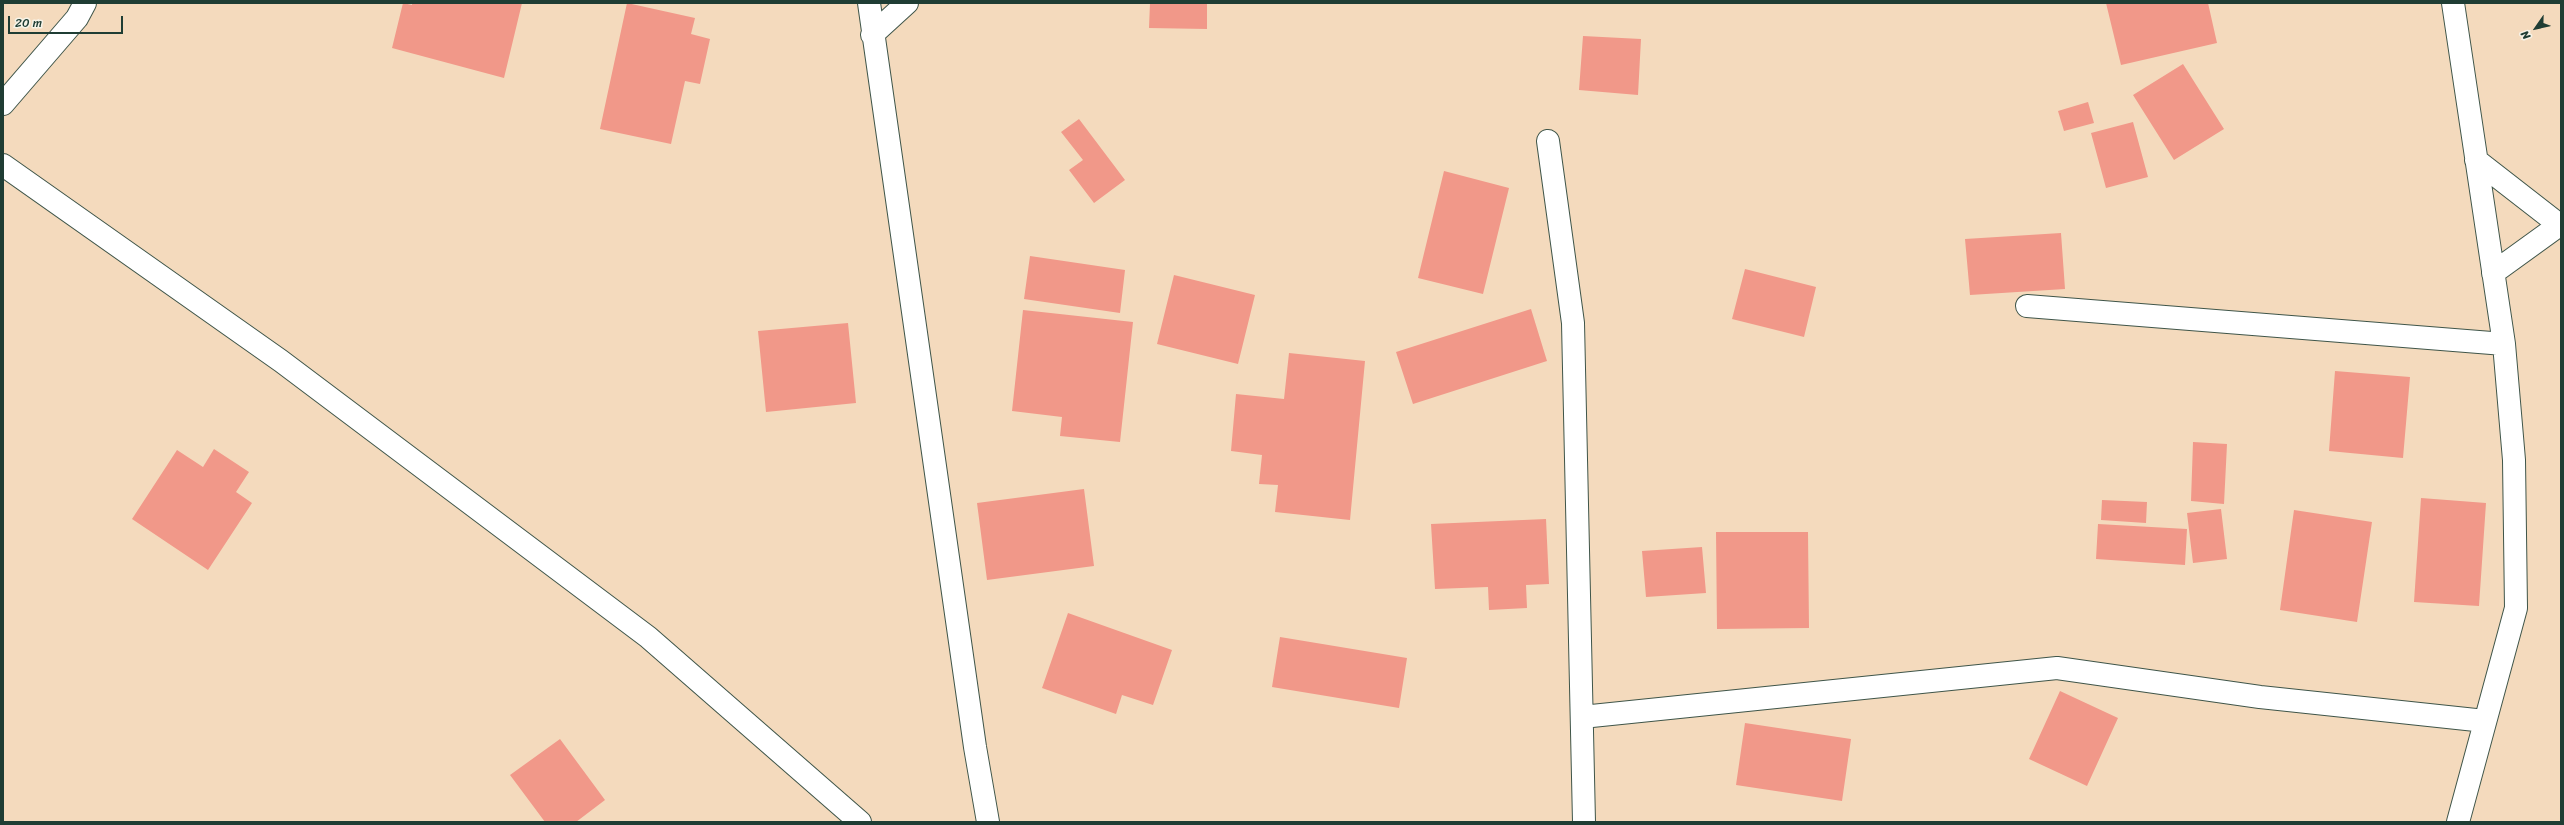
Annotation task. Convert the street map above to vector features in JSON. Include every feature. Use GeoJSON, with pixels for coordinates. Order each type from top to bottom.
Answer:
{"type":"FeatureCollection","features":[{"type":"Feature","properties":{"kind":"street"},"geometry":{"type":"LineString","coordinates":[[3,104],[77,18],[85,3]]}},
{"type":"Feature","properties":{"kind":"street"},"geometry":{"type":"LineString","coordinates":[[869,3],[872,35],[988,822]]}},
{"type":"Feature","properties":{"kind":"street"},"geometry":{"type":"LineString","coordinates":[[872,35],[907,3]]}},
{"type":"Feature","properties":{"kind":"street"},"geometry":{"type":"LineString","coordinates":[[2453,3],[2504,344],[2514,460],[2516,608],[2458,822]]}},
{"type":"Feature","properties":{"kind":"street"},"geometry":{"type":"LineString","coordinates":[[1548,141],[1573,323],[1584,822]]}},
{"type":"Feature","properties":{"kind":"street"},"geometry":{"type":"LineString","coordinates":[[2476,160],[2560,226],[2493,273]]}},
{"type":"Feature","properties":{"kind":"street"},"geometry":{"type":"LineString","coordinates":[[3,165],[281,361],[648,637],[860,822]]}},
{"type":"Feature","properties":{"kind":"street"},"geometry":{"type":"LineString","coordinates":[[2027,306],[2504,344]]}},
{"type":"Feature","properties":{"kind":"street"},"geometry":{"type":"LineString","coordinates":[[1582,717],[2057,668],[2260,697],[2485,721]]}},
{"type":"Feature","properties":{"kind":"building"},"geometry":{"type":"Polygon","coordinates":[[[403,3],[412,5],[412,3],[522,3],[504,78],[392,48],[403,3]]]}},
{"type":"Feature","properties":{"kind":"building"},"geometry":{"type":"Polygon","coordinates":[[[627,3],[695,18],[691,34],[710,39],[700,84],[685,81],[671,144],[600,129],[627,3]]]}},
{"type":"Feature","properties":{"kind":"building"},"geometry":{"type":"Polygon","coordinates":[[[1150,3],[1207,3],[1207,29],[1149,28],[1150,3]]]}},
{"type":"Feature","properties":{"kind":"building"},"geometry":{"type":"Polygon","coordinates":[[[2106,3],[2208,3],[2217,43],[2121,65],[2106,3]]]}},
{"type":"Feature","properties":{"kind":"building"},"geometry":{"type":"Polygon","coordinates":[[[1583,36],[1641,39],[1638,95],[1579,90],[1583,36]]]}},
{"type":"Feature","properties":{"kind":"building"},"geometry":{"type":"Polygon","coordinates":[[[2183,64],[2224,129],[2174,160],[2133,95],[2183,64]]]}},
{"type":"Feature","properties":{"kind":"building"},"geometry":{"type":"Polygon","coordinates":[[[2088,102],[2094,123],[2064,131],[2058,111],[2088,102]]]}},
{"type":"Feature","properties":{"kind":"building"},"geometry":{"type":"Polygon","coordinates":[[[1079,119],[1125,180],[1094,203],[1069,170],[1083,160],[1061,132],[1079,119]]]}},
{"type":"Feature","properties":{"kind":"building"},"geometry":{"type":"Polygon","coordinates":[[[2133,122],[2148,177],[2106,188],[2091,133],[2133,122]]]}},
{"type":"Feature","properties":{"kind":"building"},"geometry":{"type":"Polygon","coordinates":[[[1444,171],[1509,188],[1483,294],[1418,278],[1444,171]]]}},
{"type":"Feature","properties":{"kind":"building"},"geometry":{"type":"Polygon","coordinates":[[[2061,233],[2065,289],[1970,295],[1965,239],[2061,233]]]}},
{"type":"Feature","properties":{"kind":"building"},"geometry":{"type":"Polygon","coordinates":[[[1030,256],[1125,270],[1120,313],[1024,299],[1030,256]]]}},
{"type":"Feature","properties":{"kind":"building"},"geometry":{"type":"Polygon","coordinates":[[[1745,269],[1816,287],[1804,337],[1732,319],[1745,269]]]}},
{"type":"Feature","properties":{"kind":"building"},"geometry":{"type":"Polygon","coordinates":[[[1174,275],[1255,295],[1238,364],[1157,344],[1174,275]]]}},
{"type":"Feature","properties":{"kind":"building"},"geometry":{"type":"Polygon","coordinates":[[[1531,309],[1547,361],[1413,404],[1396,352],[1531,309]]]}},
{"type":"Feature","properties":{"kind":"building"},"geometry":{"type":"Polygon","coordinates":[[[1023,310],[1133,322],[1120,442],[1060,436],[1062,417],[1012,411],[1023,310]]]}},
{"type":"Feature","properties":{"kind":"building"},"geometry":{"type":"Polygon","coordinates":[[[848,323],[856,403],[766,412],[758,331],[848,323]]]}},
{"type":"Feature","properties":{"kind":"building"},"geometry":{"type":"Polygon","coordinates":[[[1289,353],[1365,361],[1350,520],[1275,512],[1278,485],[1259,484],[1262,455],[1231,451],[1236,394],[1284,399],[1289,353]]]}},
{"type":"Feature","properties":{"kind":"building"},"geometry":{"type":"Polygon","coordinates":[[[2335,371],[2410,377],[2403,458],[2329,451],[2335,371]]]}},
{"type":"Feature","properties":{"kind":"building"},"geometry":{"type":"Polygon","coordinates":[[[2193,442],[2227,444],[2224,504],[2191,501],[2193,442]]]}},
{"type":"Feature","properties":{"kind":"building"},"geometry":{"type":"Polygon","coordinates":[[[214,449],[249,472],[236,492],[252,503],[208,570],[132,519],[177,450],[203,467],[214,449]]]}},
{"type":"Feature","properties":{"kind":"building"},"geometry":{"type":"Polygon","coordinates":[[[1084,489],[1094,566],[987,580],[977,503],[1084,489]]]}},
{"type":"Feature","properties":{"kind":"building"},"geometry":{"type":"Polygon","coordinates":[[[2421,498],[2486,503],[2479,606],[2414,602],[2421,498]]]}},
{"type":"Feature","properties":{"kind":"building"},"geometry":{"type":"Polygon","coordinates":[[[2102,500],[2147,502],[2146,523],[2101,520],[2102,500]]]}},
{"type":"Feature","properties":{"kind":"building"},"geometry":{"type":"Polygon","coordinates":[[[2221,509],[2227,559],[2193,563],[2187,513],[2221,509]]]}},
{"type":"Feature","properties":{"kind":"building"},"geometry":{"type":"Polygon","coordinates":[[[2294,510],[2372,522],[2357,622],[2280,610],[2294,510]]]}},
{"type":"Feature","properties":{"kind":"building"},"geometry":{"type":"Polygon","coordinates":[[[1546,519],[1549,584],[1526,585],[1527,608],[1489,610],[1488,587],[1435,589],[1431,524],[1546,519]]]}},
{"type":"Feature","properties":{"kind":"building"},"geometry":{"type":"Polygon","coordinates":[[[2098,524],[2187,529],[2185,565],[2096,559],[2098,524]]]}},
{"type":"Feature","properties":{"kind":"building"},"geometry":{"type":"Polygon","coordinates":[[[1716,532],[1808,532],[1809,628],[1717,629],[1716,532]]]}},
{"type":"Feature","properties":{"kind":"building"},"geometry":{"type":"Polygon","coordinates":[[[1702,547],[1706,593],[1646,597],[1642,551],[1702,547]]]}},
{"type":"Feature","properties":{"kind":"building"},"geometry":{"type":"Polygon","coordinates":[[[1068,613],[1172,650],[1153,705],[1122,695],[1116,714],[1042,688],[1068,613]]]}},
{"type":"Feature","properties":{"kind":"building"},"geometry":{"type":"Polygon","coordinates":[[[1280,637],[1407,658],[1399,708],[1272,687],[1280,637]]]}},
{"type":"Feature","properties":{"kind":"building"},"geometry":{"type":"Polygon","coordinates":[[[2060,691],[2118,718],[2087,786],[2029,759],[2060,691]]]}},
{"type":"Feature","properties":{"kind":"building"},"geometry":{"type":"Polygon","coordinates":[[[1745,723],[1851,739],[1842,801],[1736,785],[1745,723]]]}},
{"type":"Feature","properties":{"kind":"building"},"geometry":{"type":"Polygon","coordinates":[[[560,739],[605,800],[576,822],[545,822],[510,775],[560,739]]]}}]}
